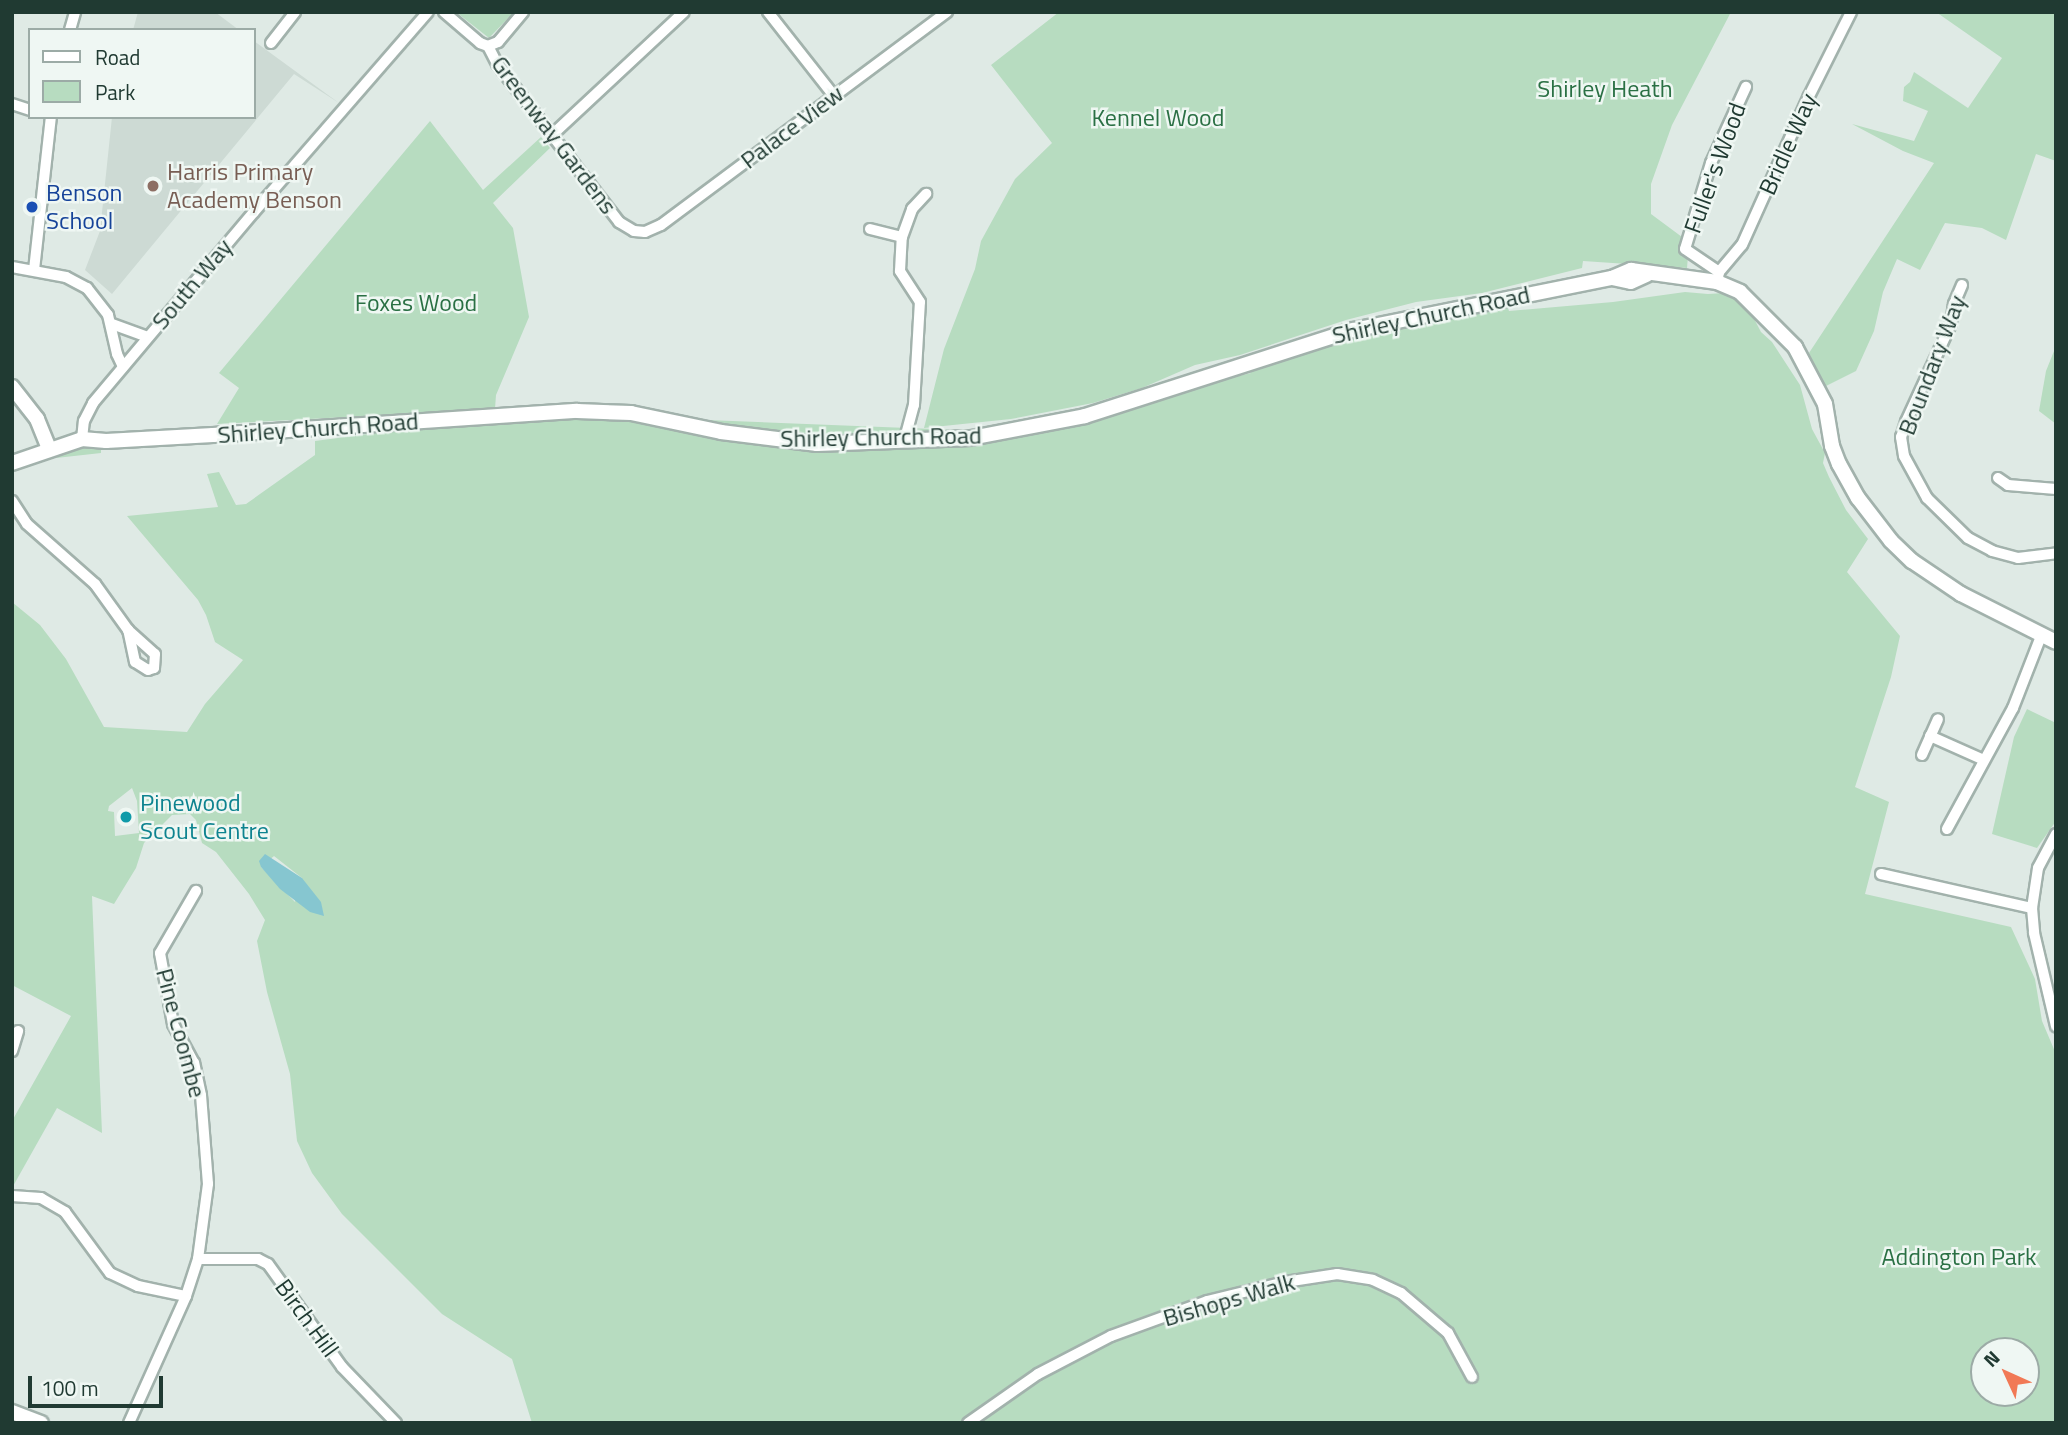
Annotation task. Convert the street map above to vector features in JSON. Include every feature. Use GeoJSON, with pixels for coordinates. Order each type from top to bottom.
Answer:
{"type":"FeatureCollection","features":[{"type":"Feature","properties":{"kind":"street"},"geometry":{"type":"LineString","coordinates":[[271,43],[295,12]]}},
{"type":"Feature","properties":{"kind":"street","name":"South Way"},"geometry":{"type":"LineString","coordinates":[[82,439],[89,409],[123,367],[428,12]]}},
{"type":"Feature","properties":{"kind":"street","name":"Greenway Gardens"},"geometry":{"type":"LineString","coordinates":[[444,12],[480,43],[488,46],[497,64],[619,222],[634,231]]}},
{"type":"Feature","properties":{"kind":"street"},"geometry":{"type":"LineString","coordinates":[[488,46],[498,42],[523,12]]}},
{"type":"Feature","properties":{"kind":"street"},"geometry":{"type":"LineString","coordinates":[[552,135],[684,12]]}},
{"type":"Feature","properties":{"kind":"street"},"geometry":{"type":"LineString","coordinates":[[768,12],[834,96]]}},
{"type":"Feature","properties":{"kind":"street","name":"Palace View"},"geometry":{"type":"LineString","coordinates":[[634,231],[650,232],[661,225],[947,12]]}},
{"type":"Feature","properties":{"kind":"street","name":"Bridle Way"},"geometry":{"type":"LineString","coordinates":[[1718,277],[1742,245],[1851,12]]}},
{"type":"Feature","properties":{"kind":"street","name":"Fuller's Wood"},"geometry":{"type":"LineString","coordinates":[[1699,258],[1685,249],[1711,163],[1746,87]]}},
{"type":"Feature","properties":{"kind":"street"},"geometry":{"type":"LineString","coordinates":[[34,270],[51,119]]}},
{"type":"Feature","properties":{"kind":"street"},"geometry":{"type":"LineString","coordinates":[[904,442],[914,405],[920,302],[900,271],[902,237],[912,209],[926,194]]}},
{"type":"Feature","properties":{"kind":"street"},"geometry":{"type":"LineString","coordinates":[[870,229],[902,237]]}},
{"type":"Feature","properties":{"kind":"street"},"geometry":{"type":"LineString","coordinates":[[1699,258],[1772,321],[1795,347],[1825,404],[1832,446],[1839,464],[1858,498],[1891,541],[1912,561],[1961,594],[2056,642]]}},
{"type":"Feature","properties":{"kind":"street"},"geometry":{"type":"LineString","coordinates":[[1699,258],[1699,280]]}},
{"type":"Feature","properties":{"kind":"street"},"geometry":{"type":"LineString","coordinates":[[12,267],[66,277],[81,284],[100,302],[112,324],[117,354],[123,367]]}},
{"type":"Feature","properties":{"kind":"street","name":"Shirley Church Road"},"geometry":{"type":"LineString","coordinates":[[12,463],[49,448],[82,439],[213,435],[599,411],[657,417],[769,440],[817,444],[971,438],[1085,416],[1353,330],[1612,278],[1631,282],[1646,275],[1699,280],[1718,277]]}},
{"type":"Feature","properties":{"kind":"street","name":"Boundary Way"},"geometry":{"type":"LineString","coordinates":[[1962,285],[1954,304],[1951,324],[1906,422],[1901,437],[1904,456],[1927,498],[1968,538],[1992,551],[2018,558],[2056,553]]}},
{"type":"Feature","properties":{"kind":"street"},"geometry":{"type":"LineString","coordinates":[[112,324],[148,337]]}},
{"type":"Feature","properties":{"kind":"street"},"geometry":{"type":"LineString","coordinates":[[12,387],[37,419],[49,448]]}},
{"type":"Feature","properties":{"kind":"street"},"geometry":{"type":"LineString","coordinates":[[1998,478],[2008,485],[2056,489]]}},
{"type":"Feature","properties":{"kind":"street"},"geometry":{"type":"LineString","coordinates":[[12,502],[34,530],[95,584],[128,630]]}},
{"type":"Feature","properties":{"kind":"street"},"geometry":{"type":"LineString","coordinates":[[1947,828],[2013,708],[2041,636]]}},
{"type":"Feature","properties":{"kind":"street"},"geometry":{"type":"LineString","coordinates":[[1922,755],[1938,719]]}},
{"type":"Feature","properties":{"kind":"street"},"geometry":{"type":"LineString","coordinates":[[1930,736],[1984,760]]}},
{"type":"Feature","properties":{"kind":"street"},"geometry":{"type":"LineString","coordinates":[[2056,834],[2038,868],[2032,908],[2034,933],[2056,1026]]}},
{"type":"Feature","properties":{"kind":"street"},"geometry":{"type":"LineString","coordinates":[[1881,874],[2032,908]]}},
{"type":"Feature","properties":{"kind":"street","name":"Pine Coombe"},"geometry":{"type":"LineString","coordinates":[[129,1423],[186,1296],[198,1259],[208,1184],[201,1095],[194,1063],[173,1024],[160,953],[196,891]]}},
{"type":"Feature","properties":{"kind":"street"},"geometry":{"type":"LineString","coordinates":[[12,1051],[18,1031]]}},
{"type":"Feature","properties":{"kind":"street"},"geometry":{"type":"LineString","coordinates":[[12,1196],[41,1198],[65,1212],[110,1273],[138,1286],[186,1296]]}},
{"type":"Feature","properties":{"kind":"street","name":"Birch Hill"},"geometry":{"type":"LineString","coordinates":[[198,1259],[258,1259],[268,1264],[342,1367],[396,1423]]}},
{"type":"Feature","properties":{"kind":"street","name":"Bishops Walk"},"geometry":{"type":"LineString","coordinates":[[968,1423],[1038,1374],[1111,1336],[1207,1301],[1285,1282],[1337,1274],[1373,1279],[1401,1293],[1448,1333],[1472,1377]]}},
{"type":"Feature","properties":{"kind":"street"},"geometry":{"type":"LineString","coordinates":[[12,1412],[41,1423]]}},
{"type":"Feature","properties":{"kind":"shaded area"},"geometry":{"type":"Polygon","coordinates":[[[138,12],[215,12],[236,28],[134,28],[138,12]]]}},
{"type":"Feature","properties":{"kind":"shaded area","name":"Harris Primary Academy Benson"},"geometry":{"type":"Polygon","coordinates":[[[256,42],[339,103],[294,74],[112,294],[85,270],[100,231],[112,119],[256,119],[256,42]]]}},
{"type":"Feature","properties":{"kind":"green space"},"geometry":{"type":"Polygon","coordinates":[[[456,12],[514,12],[489,38],[456,12]]]}},
{"type":"Feature","properties":{"kind":"green space","name":"Kennel Wood"},"geometry":{"type":"Polygon","coordinates":[[[1059,12],[1731,12],[1672,125],[1651,184],[1651,214],[1682,237],[1679,249],[1688,256],[1687,268],[1583,261],[1582,268],[1482,293],[1416,302],[1346,320],[1240,355],[1195,365],[1142,388],[1093,403],[1011,419],[924,428],[944,349],[975,269],[981,241],[1015,179],[1052,143],[991,65],[1059,12]]]}},
{"type":"Feature","properties":{"kind":"green space"},"geometry":{"type":"Polygon","coordinates":[[[1936,12],[2056,12],[2056,161],[2036,154],[2006,240],[1982,228],[1945,223],[1920,270],[1897,259],[1883,292],[1874,331],[1856,371],[1824,387],[1809,353],[1934,163],[1903,151],[1852,124],[1914,141],[1928,111],[1903,101],[1904,87],[1910,82],[1914,72],[1968,108],[2002,58],[1936,12]]]}},
{"type":"Feature","properties":{"kind":"green space","name":"Foxes Wood"},"geometry":{"type":"Polygon","coordinates":[[[430,121],[483,190],[541,137],[550,148],[493,203],[513,228],[529,317],[496,395],[495,409],[217,424],[239,388],[219,373],[430,121]]]}},
{"type":"Feature","properties":{"kind":"green space","name":"Addington Park"},"geometry":{"type":"Polygon","coordinates":[[[1685,292],[1740,292],[1761,332],[1772,342],[1800,385],[1812,429],[1825,453],[1823,463],[1829,477],[1846,510],[1868,539],[1847,572],[1900,636],[1891,677],[1855,787],[1889,802],[1865,894],[2011,927],[2035,979],[2042,1021],[2056,1054],[2056,1423],[532,1423],[512,1359],[442,1314],[342,1214],[312,1173],[297,1141],[290,1074],[267,992],[257,941],[265,920],[249,894],[216,852],[202,843],[196,820],[190,814],[172,815],[144,843],[136,868],[114,904],[92,896],[102,1133],[57,1108],[12,1188],[12,1121],[71,1016],[12,985],[12,602],[40,625],[66,659],[104,727],[187,732],[205,704],[243,660],[215,642],[198,600],[127,516],[218,507],[207,474],[219,472],[236,505],[246,504],[315,455],[315,441],[530,413],[1009,432],[1235,373],[1239,376],[1251,373],[1247,367],[1372,330],[1506,303],[1509,311],[1613,302],[1685,292]],[[132,788],[109,806],[108,811],[114,812],[115,836],[139,833],[137,801],[132,788]],[[274,856],[261,867],[295,902],[302,878],[274,856]]]}},
{"type":"Feature","properties":{"kind":"green space"},"geometry":{"type":"Polygon","coordinates":[[[2056,346],[2056,424],[2039,411],[2046,371],[2056,346]]]}},
{"type":"Feature","properties":{"kind":"green space"},"geometry":{"type":"Polygon","coordinates":[[[76,447],[101,449],[101,453],[56,458],[76,447]]]}},
{"type":"Feature","properties":{"kind":"green space"},"geometry":{"type":"Polygon","coordinates":[[[2027,709],[2056,723],[2056,821],[2037,848],[1992,834],[2014,737],[2027,709]]]}},
{"type":"Feature","properties":{"kind":"water"},"geometry":{"type":"Polygon","coordinates":[[[265,854],[302,878],[321,902],[324,916],[310,912],[280,889],[261,867],[259,861],[265,854]]]}},
{"type":"Feature","properties":{"kind":"place","name":"Harris Primary Academy Benson"},"geometry":{"type":"Point","coordinates":[153,186]}},
{"type":"Feature","properties":{"kind":"place","name":"Benson School"},"geometry":{"type":"Point","coordinates":[32,207]}},
{"type":"Feature","properties":{"kind":"place","name":"Pinewood Scout Centre"},"geometry":{"type":"Point","coordinates":[126,817]}},
{"type":"Feature","properties":{"kind":"park label","name":"Shirley Heath"},"geometry":{"type":"Point","coordinates":[1605,89]}}]}
